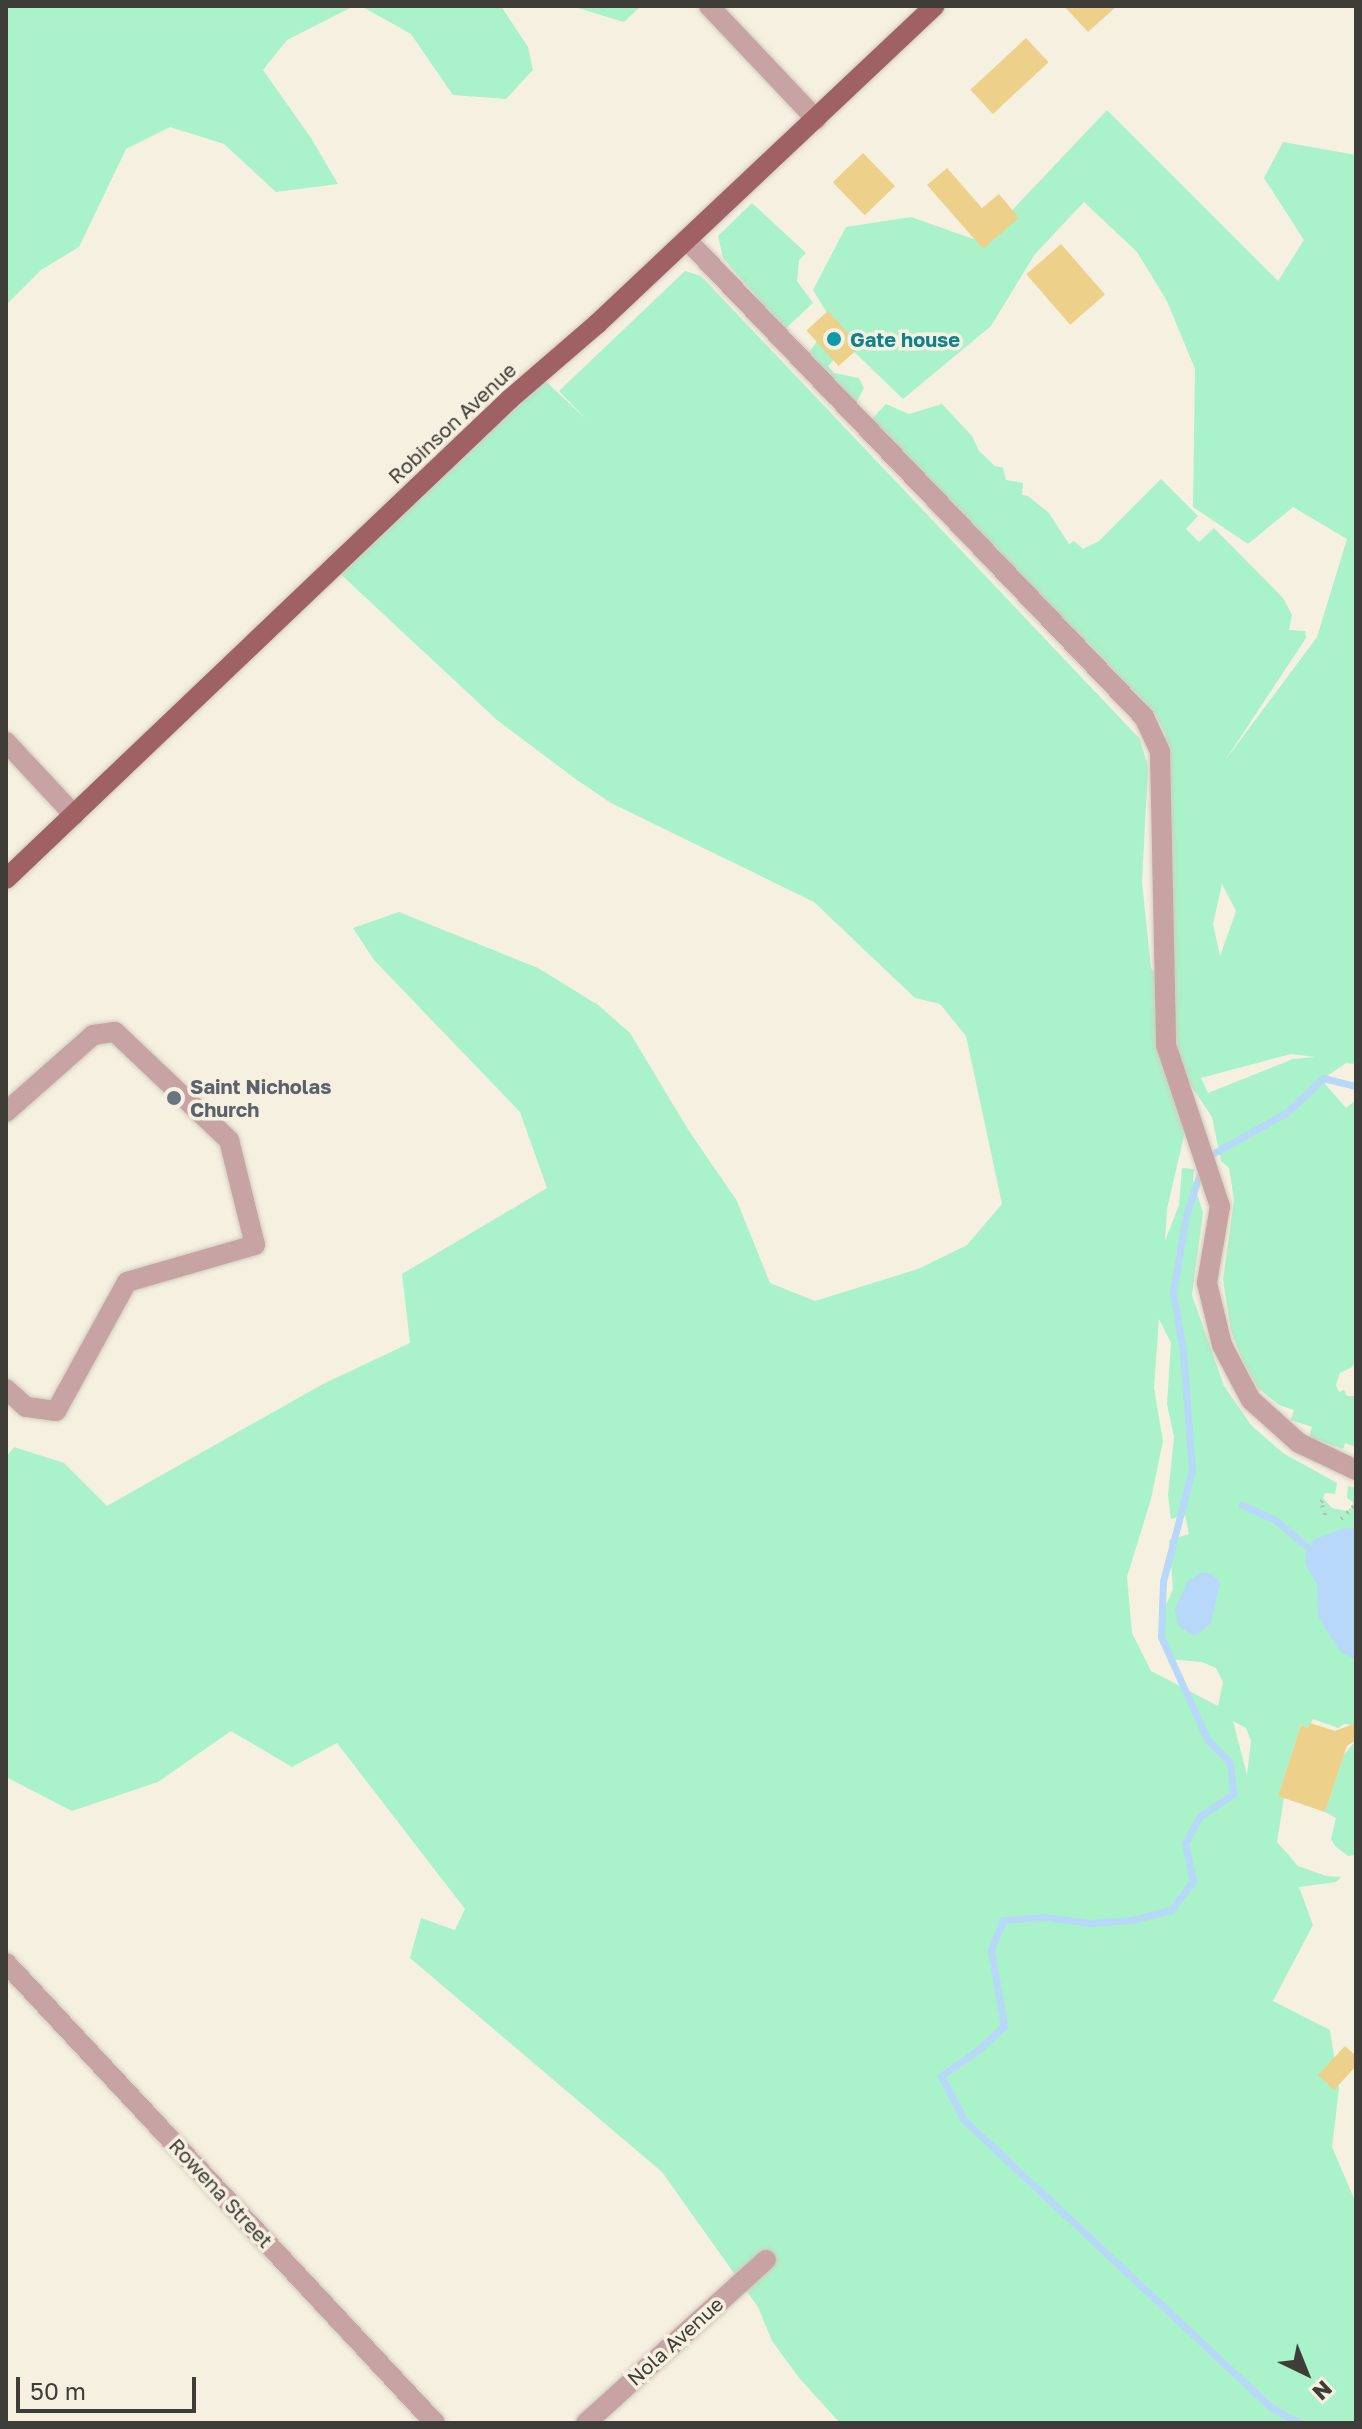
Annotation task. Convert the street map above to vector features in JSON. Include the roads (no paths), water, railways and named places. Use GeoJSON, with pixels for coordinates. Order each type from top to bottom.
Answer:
{"type":"FeatureCollection","features":[{"type":"Feature","properties":{"kind":"main road","name":"Robinson Avenue"},"geometry":{"type":"LineString","coordinates":[[6,879],[510,399],[687,240],[935,6]]}},
{"type":"Feature","properties":{"kind":"street"},"geometry":{"type":"LineString","coordinates":[[709,6],[816,119]]}},
{"type":"Feature","properties":{"kind":"street"},"geometry":{"type":"LineString","coordinates":[[687,240],[1144,717],[1160,752],[1166,1045],[1220,1206],[1207,1283],[1222,1345],[1251,1400],[1299,1443],[1356,1470]]}},
{"type":"Feature","properties":{"kind":"street"},"geometry":{"type":"LineString","coordinates":[[6,742],[74,815]]}},
{"type":"Feature","properties":{"kind":"street"},"geometry":{"type":"LineString","coordinates":[[6,1112],[93,1035],[115,1032],[229,1140],[255,1245],[127,1282],[56,1411],[26,1407],[6,1389]]}},
{"type":"Feature","properties":{"kind":"street","name":"Rowena Street"},"geometry":{"type":"LineString","coordinates":[[6,1963],[435,2423]]}},
{"type":"Feature","properties":{"kind":"street","name":"Nola Avenue"},"geometry":{"type":"LineString","coordinates":[[586,2423],[766,2260]]}},
{"type":"Feature","properties":{"kind":"water"},"geometry":{"type":"Polygon","coordinates":[[[1344,1528],[1356,1529],[1356,1660],[1340,1651],[1322,1624],[1318,1615],[1317,1584],[1306,1566],[1305,1553],[1312,1548],[1313,1540],[1344,1528]]]}},
{"type":"Feature","properties":{"kind":"water"},"geometry":{"type":"Polygon","coordinates":[[[1202,1572],[1212,1574],[1220,1583],[1211,1623],[1198,1634],[1191,1635],[1178,1625],[1175,1609],[1188,1581],[1202,1572]]]}},
{"type":"Feature","properties":{"kind":"waterway"},"geometry":{"type":"LineString","coordinates":[[1205,1158],[1286,1113],[1323,1078],[1356,1086]]}},
{"type":"Feature","properties":{"kind":"waterway"},"geometry":{"type":"LineString","coordinates":[[1201,1170],[1186,1215],[1173,1293],[1183,1351],[1192,1470],[1163,1581],[1161,1637],[1207,1739],[1230,1763],[1233,1794],[1200,1816],[1185,1843],[1193,1881],[1171,1910],[1132,1920],[1091,1923],[1045,1917],[1003,1920],[991,1950],[1004,2026],[978,2050],[941,2076],[964,2120],[1272,2408],[1300,2423]]}},
{"type":"Feature","properties":{"kind":"waterway"},"geometry":{"type":"LineString","coordinates":[[1242,1505],[1274,1519],[1310,1549]]}},
{"type":"Feature","properties":{"kind":"place","name":"Gate house"},"geometry":{"type":"Point","coordinates":[834,339]}},
{"type":"Feature","properties":{"kind":"place","name":"Saint Nicholas Church"},"geometry":{"type":"Point","coordinates":[174,1098]}}]}
